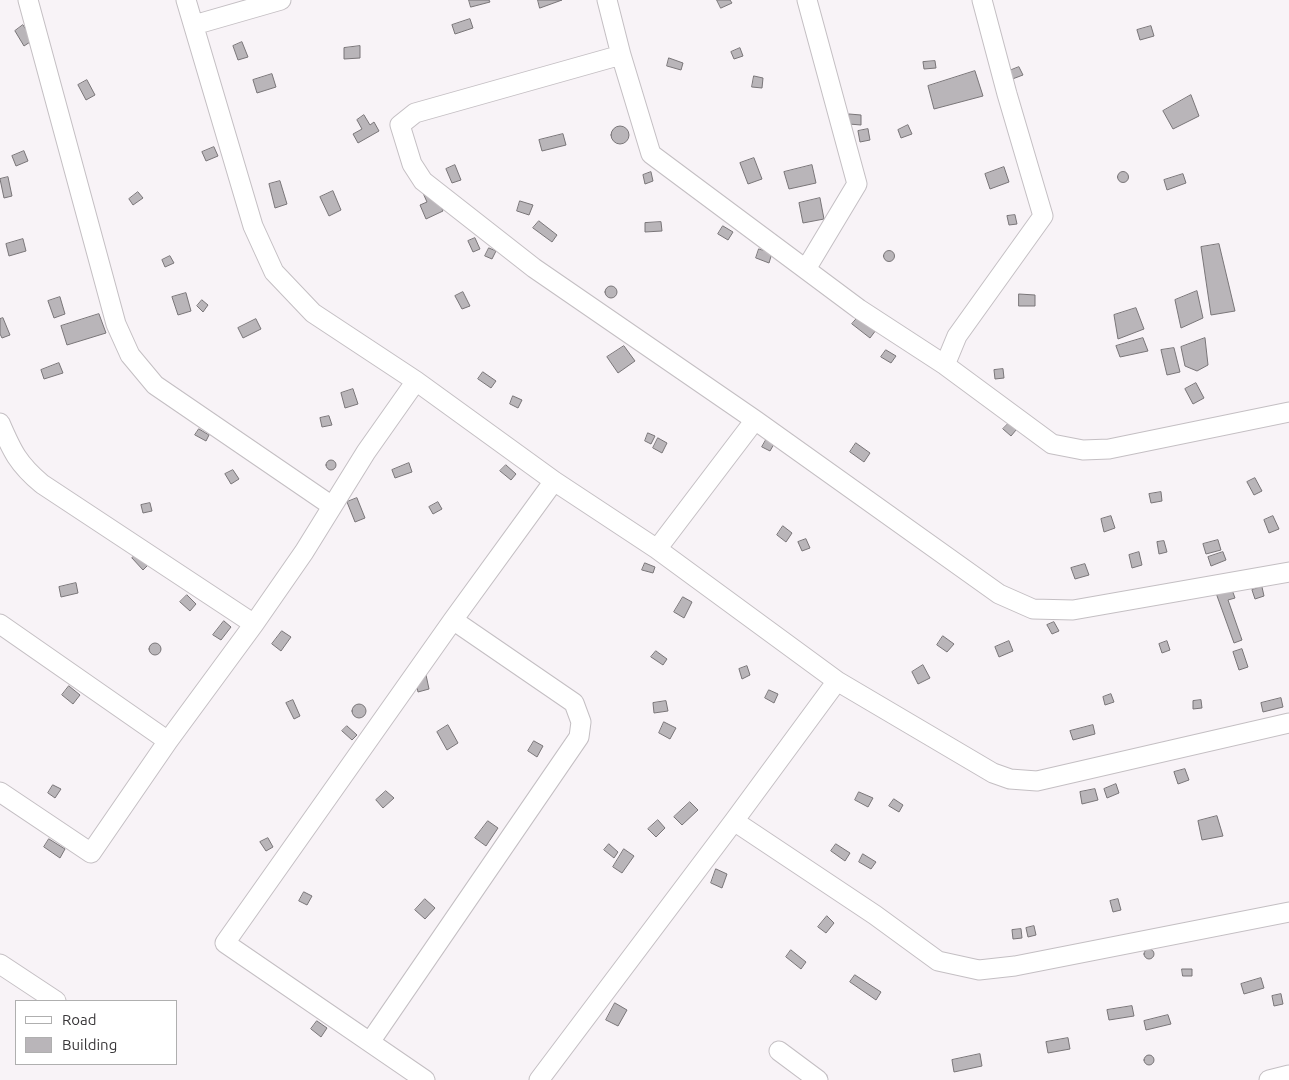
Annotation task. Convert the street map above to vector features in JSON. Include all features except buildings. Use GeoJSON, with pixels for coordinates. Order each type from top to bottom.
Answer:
{"type":"FeatureCollection","features":[{"type":"Feature","properties":{"kind":"street"},"geometry":{"type":"LineString","coordinates":[[28,0],[116,324],[130,355],[155,385],[332,506]]}},
{"type":"Feature","properties":{"kind":"street"},"geometry":{"type":"LineString","coordinates":[[186,0],[253,226],[274,272],[312,313],[416,381],[554,481],[657,549],[837,680],[993,773],[1010,779],[1037,781],[1289,723]]}},
{"type":"Feature","properties":{"kind":"street"},"geometry":{"type":"LineString","coordinates":[[194,25],[281,0]]}},
{"type":"Feature","properties":{"kind":"street"},"geometry":{"type":"LineString","coordinates":[[607,0],[621,55],[651,154],[859,309],[944,365],[1052,444],[1083,450],[1109,449],[1289,412]]}},
{"type":"Feature","properties":{"kind":"street"},"geometry":{"type":"LineString","coordinates":[[806,269],[857,184],[807,0]]}},
{"type":"Feature","properties":{"kind":"street"},"geometry":{"type":"LineString","coordinates":[[944,365],[957,336],[1043,216],[982,0]]}},
{"type":"Feature","properties":{"kind":"street"},"geometry":{"type":"LineString","coordinates":[[621,55],[415,113],[400,125],[412,164],[423,181],[534,268],[755,420],[999,594],[1033,609],[1073,610],[1289,572]]}},
{"type":"Feature","properties":{"kind":"street"},"geometry":{"type":"LineString","coordinates":[[0,792],[90,853],[304,552],[366,452],[416,381]]}},
{"type":"Feature","properties":{"kind":"street"},"geometry":{"type":"LineString","coordinates":[[657,549],[755,420]]}},
{"type":"Feature","properties":{"kind":"street"},"geometry":{"type":"LineString","coordinates":[[0,423],[12,450],[25,470],[42,484],[254,624]]}},
{"type":"Feature","properties":{"kind":"street"},"geometry":{"type":"LineString","coordinates":[[425,1080],[225,943],[453,620],[554,481]]}},
{"type":"Feature","properties":{"kind":"street"},"geometry":{"type":"LineString","coordinates":[[370,1042],[579,737],[581,722],[574,703],[453,620]]}},
{"type":"Feature","properties":{"kind":"street"},"geometry":{"type":"LineString","coordinates":[[0,624],[168,741]]}},
{"type":"Feature","properties":{"kind":"street"},"geometry":{"type":"LineString","coordinates":[[540,1080],[837,680]]}},
{"type":"Feature","properties":{"kind":"street"},"geometry":{"type":"LineString","coordinates":[[734,821],[875,915],[938,960],[978,970],[1015,966],[1289,912]]}},
{"type":"Feature","properties":{"kind":"street"},"geometry":{"type":"LineString","coordinates":[[0,964],[54,1000]]}},
{"type":"Feature","properties":{"kind":"street"},"geometry":{"type":"LineString","coordinates":[[779,1051],[818,1080]]}},
{"type":"Feature","properties":{"kind":"street"},"geometry":{"type":"LineString","coordinates":[[1269,1080],[1289,1075]]}}]}
